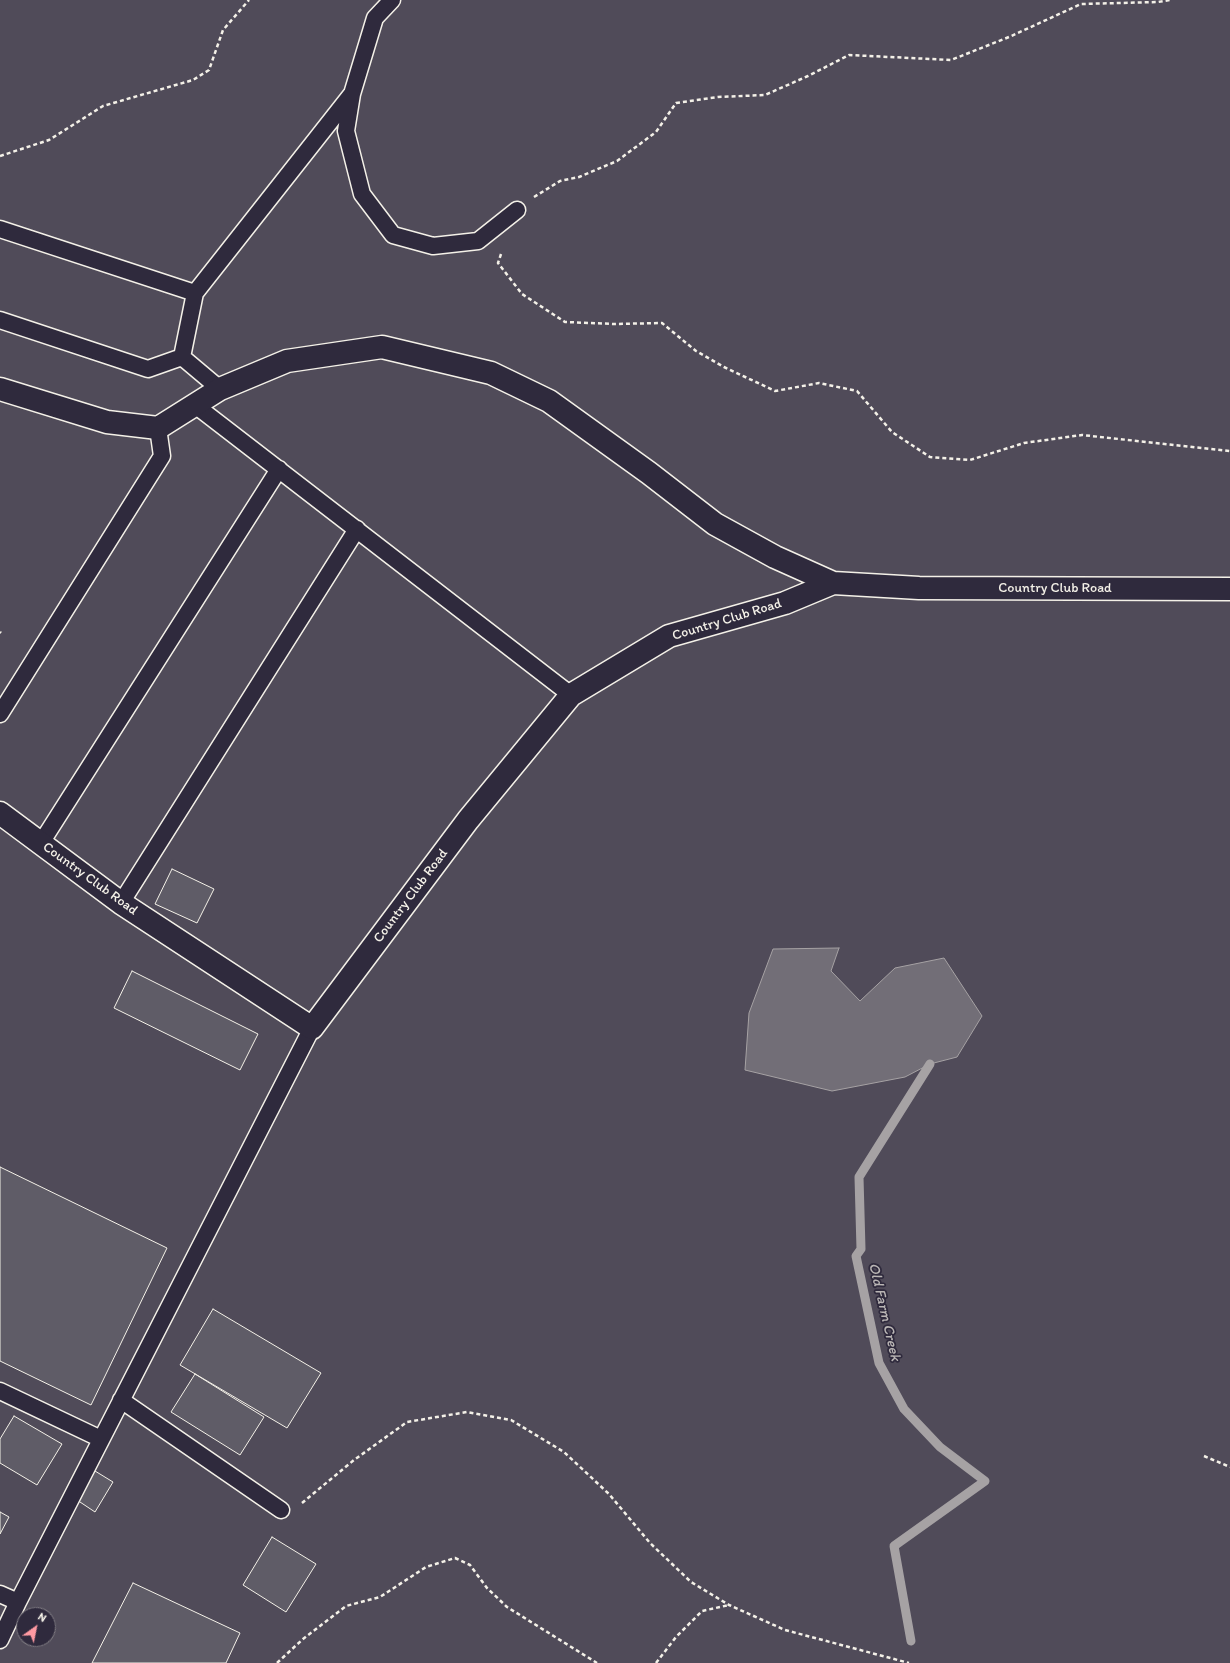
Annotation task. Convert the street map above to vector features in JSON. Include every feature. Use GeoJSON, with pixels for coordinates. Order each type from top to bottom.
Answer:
{"type":"FeatureCollection","features":[{"type":"Feature","properties":{"kind":"street","name":"Country Club Road"},"geometry":{"type":"LineString","coordinates":[[158,428],[220,389],[287,361],[382,347],[491,373],[549,402],[649,473],[715,524],[776,557],[833,583],[919,588],[1230,589]]}},
{"type":"Feature","properties":{"kind":"street"},"geometry":{"type":"LineString","coordinates":[[0,389],[107,422],[158,428]]}},
{"type":"Feature","properties":{"kind":"street","name":"Country Club Road"},"geometry":{"type":"LineString","coordinates":[[0,813],[121,902],[312,1028],[468,820],[571,695],[669,636],[785,603],[833,583]]}},
{"type":"Feature","properties":{"kind":"lane"},"geometry":{"type":"LineString","coordinates":[[392,0],[375,18],[352,94],[346,131],[362,194],[393,234],[433,246],[478,241],[517,210]]}},
{"type":"Feature","properties":{"kind":"lane"},"geometry":{"type":"LineString","coordinates":[[182,357],[195,293],[352,94]]}},
{"type":"Feature","properties":{"kind":"lane"},"geometry":{"type":"LineString","coordinates":[[0,229],[195,293]]}},
{"type":"Feature","properties":{"kind":"lane"},"geometry":{"type":"LineString","coordinates":[[0,320],[148,369],[182,357]]}},
{"type":"Feature","properties":{"kind":"lane"},"geometry":{"type":"LineString","coordinates":[[182,357],[220,389]]}},
{"type":"Feature","properties":{"kind":"lane"},"geometry":{"type":"LineString","coordinates":[[195,405],[571,695]]}},
{"type":"Feature","properties":{"kind":"lane"},"geometry":{"type":"LineString","coordinates":[[0,714],[162,456],[158,428]]}},
{"type":"Feature","properties":{"kind":"lane"},"geometry":{"type":"LineString","coordinates":[[41,844],[279,469]]}},
{"type":"Feature","properties":{"kind":"lane"},"geometry":{"type":"LineString","coordinates":[[121,902],[356,529]]}},
{"type":"Feature","properties":{"kind":"lane"},"geometry":{"type":"LineString","coordinates":[[0,1640],[101,1439],[312,1028]]}},
{"type":"Feature","properties":{"kind":"lane"},"geometry":{"type":"LineString","coordinates":[[0,1391],[101,1439]]}},
{"type":"Feature","properties":{"kind":"lane"},"geometry":{"type":"LineString","coordinates":[[121,1400],[281,1510]]}},
{"type":"Feature","properties":{"kind":"lane"},"geometry":{"type":"LineString","coordinates":[[0,1594],[18,1602]]}},
{"type":"Feature","properties":{"kind":"path"},"geometry":{"type":"LineString","coordinates":[[0,156],[49,140],[103,106],[193,80],[203,74],[209,70],[223,30],[249,0]]}},
{"type":"Feature","properties":{"kind":"path"},"geometry":{"type":"LineString","coordinates":[[517,210],[539,193],[560,181],[579,177],[617,161],[656,132],[676,103],[718,97],[765,95],[808,76],[849,54],[951,60],[1009,37],[1081,4],[1158,2],[1170,0]]}},
{"type":"Feature","properties":{"kind":"path"},"geometry":{"type":"LineString","coordinates":[[503,250],[498,263],[522,294],[565,322],[615,324],[662,323],[696,350],[717,363],[775,391],[819,383],[857,391],[892,432],[930,457],[970,460],[1024,443],[1082,435],[1230,451]]}},
{"type":"Feature","properties":{"kind":"path"},"geometry":{"type":"LineString","coordinates":[[281,1510],[306,1502],[354,1460],[407,1422],[467,1412],[511,1420],[564,1452],[609,1494],[650,1543],[691,1582],[729,1605],[785,1630],[909,1663]]}},
{"type":"Feature","properties":{"kind":"path"},"geometry":{"type":"LineString","coordinates":[[1204,1456],[1230,1467]]}},
{"type":"Feature","properties":{"kind":"path"},"geometry":{"type":"LineString","coordinates":[[277,1663],[303,1639],[346,1606],[380,1597],[426,1567],[455,1558],[470,1565],[487,1588],[507,1607],[597,1663]]}},
{"type":"Feature","properties":{"kind":"path"},"geometry":{"type":"LineString","coordinates":[[656,1663],[676,1637],[702,1611],[729,1605]]}},
{"type":"Feature","properties":{"kind":"shaded area"},"geometry":{"type":"Polygon","coordinates":[[[0,0],[1230,0],[1230,1663],[0,1663],[0,0]]]}},
{"type":"Feature","properties":{"kind":"shaded area"},"geometry":{"type":"Polygon","coordinates":[[[839,948],[831,971],[860,1001],[895,968],[944,958],[982,1016],[957,1057],[930,1064],[905,1077],[832,1091],[745,1070],[749,1013],[773,949],[839,948]]]}},
{"type":"Feature","properties":{"kind":"building"},"geometry":{"type":"Polygon","coordinates":[[[172,869],[214,889],[197,923],[155,904],[172,869]]]}},
{"type":"Feature","properties":{"kind":"building"},"geometry":{"type":"Polygon","coordinates":[[[132,971],[258,1034],[240,1070],[114,1008],[132,971]]]}},
{"type":"Feature","properties":{"kind":"building"},"geometry":{"type":"Polygon","coordinates":[[[0,1167],[167,1248],[91,1405],[0,1361],[0,1167]]]}},
{"type":"Feature","properties":{"kind":"building"},"geometry":{"type":"Polygon","coordinates":[[[213,1309],[321,1373],[287,1428],[180,1365],[213,1309]]]}},
{"type":"Feature","properties":{"kind":"building"},"geometry":{"type":"Polygon","coordinates":[[[195,1374],[264,1417],[240,1455],[171,1412],[195,1374]]]}},
{"type":"Feature","properties":{"kind":"building"},"geometry":{"type":"Polygon","coordinates":[[[14,1416],[62,1444],[37,1485],[0,1463],[0,1439],[14,1416]]]}},
{"type":"Feature","properties":{"kind":"building"},"geometry":{"type":"Polygon","coordinates":[[[95,1471],[113,1482],[95,1512],[77,1500],[95,1471]]]}},
{"type":"Feature","properties":{"kind":"building"},"geometry":{"type":"Polygon","coordinates":[[[0,1512],[9,1517],[0,1534],[0,1512]]]}},
{"type":"Feature","properties":{"kind":"building"},"geometry":{"type":"Polygon","coordinates":[[[272,1537],[316,1564],[286,1612],[243,1585],[272,1537]]]}},
{"type":"Feature","properties":{"kind":"building"},"geometry":{"type":"Polygon","coordinates":[[[133,1583],[240,1633],[226,1663],[92,1663],[133,1583]]]}},
{"type":"Feature","properties":{"kind":"waterway","name":"Old Farm Creek"},"geometry":{"type":"LineString","coordinates":[[911,1641],[894,1546],[985,1481],[940,1447],[904,1409],[879,1363],[856,1256],[861,1249],[859,1177],[930,1064]]}}]}
